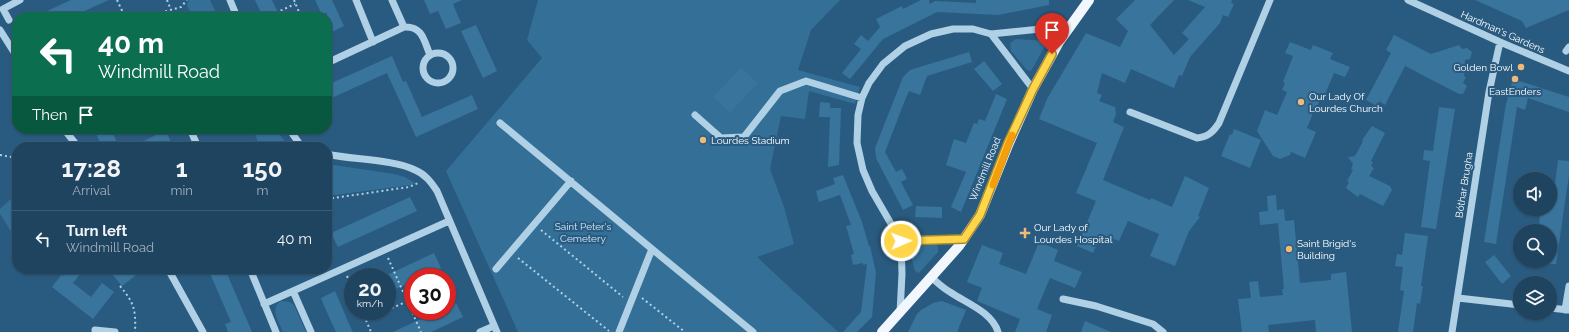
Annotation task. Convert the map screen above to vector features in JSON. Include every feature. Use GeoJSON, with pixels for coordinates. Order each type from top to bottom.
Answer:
{"type":"FeatureCollection","features":[{"type":"Feature","properties":{"kind":"main road","name":"Windmill Road"},"geometry":{"type":"LineString","coordinates":[[882,332],[932,278],[964,239],[980,215],[1008,143],[1033,89],[1059,42],[1089,0]]}},
{"type":"Feature","properties":{"kind":"street"},"geometry":{"type":"LineString","coordinates":[[9,20],[2,9],[20,0]]}},
{"type":"Feature","properties":{"kind":"street"},"geometry":{"type":"LineString","coordinates":[[230,0],[235,12]]}},
{"type":"Feature","properties":{"kind":"street"},"geometry":{"type":"LineString","coordinates":[[356,0],[373,42]]}},
{"type":"Feature","properties":{"kind":"street"},"geometry":{"type":"LineString","coordinates":[[392,0],[404,27]]}},
{"type":"Feature","properties":{"kind":"street"},"geometry":{"type":"LineString","coordinates":[[1130,112],[1197,138],[1206,137],[1214,131],[1220,123],[1270,0]]}},
{"type":"Feature","properties":{"kind":"street","name":"Hardman's Gardens"},"geometry":{"type":"LineString","coordinates":[[1408,0],[1500,42],[1569,71]]}},
{"type":"Feature","properties":{"kind":"street"},"geometry":{"type":"LineString","coordinates":[[900,313],[902,274],[901,241],[872,191],[863,170],[857,143],[858,115],[862,98],[869,83],[883,64],[905,46],[931,34],[953,29],[973,29],[991,34],[1070,26]]}},
{"type":"Feature","properties":{"kind":"street"},"geometry":{"type":"LineString","coordinates":[[332,61],[404,27],[412,27],[420,31],[430,55]]}},
{"type":"Feature","properties":{"kind":"street"},"geometry":{"type":"LineString","coordinates":[[0,30],[12,49]]}},
{"type":"Feature","properties":{"kind":"street"},"geometry":{"type":"LineString","coordinates":[[991,34],[1033,89]]}},
{"type":"Feature","properties":{"kind":"street","name":"Bóthar Brugha"},"geometry":{"type":"LineString","coordinates":[[1452,332],[1489,92],[1500,42]]}},
{"type":"Feature","properties":{"kind":"street"},"geometry":{"type":"LineString","coordinates":[[439,52],[451,60],[454,69],[446,81],[434,83],[425,76],[423,65],[425,59],[430,55],[439,52]]}},
{"type":"Feature","properties":{"kind":"street"},"geometry":{"type":"LineString","coordinates":[[695,115],[721,138],[744,137],[780,91],[806,81],[862,98]]}},
{"type":"Feature","properties":{"kind":"street"},"geometry":{"type":"LineString","coordinates":[[500,123],[753,332]]}},
{"type":"Feature","properties":{"kind":"street"},"geometry":{"type":"LineString","coordinates":[[68,134],[74,142]]}},
{"type":"Feature","properties":{"kind":"street"},"geometry":{"type":"LineString","coordinates":[[293,134],[299,142]]}},
{"type":"Feature","properties":{"kind":"street"},"geometry":{"type":"LineString","coordinates":[[332,155],[401,165],[416,170],[427,178],[437,191],[496,329],[480,332]]}},
{"type":"Feature","properties":{"kind":"street"},"geometry":{"type":"LineString","coordinates":[[496,269],[571,181]]}},
{"type":"Feature","properties":{"kind":"street"},"geometry":{"type":"LineString","coordinates":[[332,273],[449,220]]}},
{"type":"Feature","properties":{"kind":"street"},"geometry":{"type":"LineString","coordinates":[[901,241],[964,239]]}},
{"type":"Feature","properties":{"kind":"street"},"geometry":{"type":"LineString","coordinates":[[619,332],[652,249]]}},
{"type":"Feature","properties":{"kind":"street"},"geometry":{"type":"LineString","coordinates":[[171,274],[201,331]]}},
{"type":"Feature","properties":{"kind":"street"},"geometry":{"type":"LineString","coordinates":[[252,274],[276,332]]}},
{"type":"Feature","properties":{"kind":"street"},"geometry":{"type":"LineString","coordinates":[[264,304],[330,274]]}},
{"type":"Feature","properties":{"kind":"street"},"geometry":{"type":"LineString","coordinates":[[932,278],[949,292],[991,320],[998,332]]}},
{"type":"Feature","properties":{"kind":"street"},"geometry":{"type":"LineString","coordinates":[[1557,309],[1567,310],[1569,286]]}},
{"type":"Feature","properties":{"kind":"street"},"geometry":{"type":"LineString","coordinates":[[293,290],[311,332]]}},
{"type":"Feature","properties":{"kind":"street"},"geometry":{"type":"LineString","coordinates":[[1458,298],[1513,303]]}},
{"type":"Feature","properties":{"kind":"street"},"geometry":{"type":"LineString","coordinates":[[1063,299],[1096,306],[1153,324],[1163,332]]}},
{"type":"Feature","properties":{"kind":"street"},"geometry":{"type":"LineString","coordinates":[[95,330],[115,332]]}},
{"type":"Feature","properties":{"kind":"path"},"geometry":{"type":"LineString","coordinates":[[117,0],[123,12]]}},
{"type":"Feature","properties":{"kind":"path"},"geometry":{"type":"LineString","coordinates":[[167,0],[171,10]]}},
{"type":"Feature","properties":{"kind":"path"},"geometry":{"type":"LineString","coordinates":[[164,12],[181,7],[187,0]]}},
{"type":"Feature","properties":{"kind":"path"},"geometry":{"type":"LineString","coordinates":[[294,0],[299,12]]}},
{"type":"Feature","properties":{"kind":"path"},"geometry":{"type":"LineString","coordinates":[[278,12],[295,4]]}},
{"type":"Feature","properties":{"kind":"path"},"geometry":{"type":"LineString","coordinates":[[0,155],[12,157]]}},
{"type":"Feature","properties":{"kind":"path"},"geometry":{"type":"LineString","coordinates":[[332,198],[409,187],[427,178]]}},
{"type":"Feature","properties":{"kind":"path"},"geometry":{"type":"LineString","coordinates":[[534,224],[631,303]]}},
{"type":"Feature","properties":{"kind":"path"},"geometry":{"type":"LineString","coordinates":[[385,250],[404,292]]}},
{"type":"Feature","properties":{"kind":"path"},"geometry":{"type":"LineString","coordinates":[[510,252],[610,332]]}},
{"type":"Feature","properties":{"kind":"path"},"geometry":{"type":"LineString","coordinates":[[120,286],[131,300],[135,318],[135,332]]}},
{"type":"Feature","properties":{"kind":"path"},"geometry":{"type":"LineString","coordinates":[[635,292],[684,332]]}},
{"type":"Feature","properties":{"kind":"path"},"geometry":{"type":"LineString","coordinates":[[366,320],[371,332]]}},
{"type":"Feature","properties":{"kind":"path"},"geometry":{"type":"LineString","coordinates":[[416,320],[421,332]]}},
{"type":"Feature","properties":{"kind":"green space"},"geometry":{"type":"Polygon","coordinates":[[[189,0],[210,0],[216,12],[190,12],[187,5],[189,0]]]}},
{"type":"Feature","properties":{"kind":"green space","name":"Saint Peter's Cemetery"},"geometry":{"type":"Polygon","coordinates":[[[538,0],[840,0],[811,30],[798,70],[860,87],[855,104],[809,91],[805,119],[781,116],[770,169],[784,207],[794,244],[757,257],[838,332],[518,332],[446,171],[542,58],[527,40],[538,0]]]}},
{"type":"Feature","properties":{"kind":"green space"},"geometry":{"type":"Polygon","coordinates":[[[1016,39],[1046,41],[1046,44],[1031,71],[1027,70],[1011,51],[1010,43],[1016,39]]]}},
{"type":"Feature","properties":{"kind":"green space"},"geometry":{"type":"Polygon","coordinates":[[[255,134],[280,134],[285,142],[258,142],[255,134]]]}},
{"type":"Feature","properties":{"kind":"green space"},"geometry":{"type":"Polygon","coordinates":[[[332,165],[394,174],[405,177],[415,183],[411,185],[332,195],[332,165]]]}},
{"type":"Feature","properties":{"kind":"green space"},"geometry":{"type":"Polygon","coordinates":[[[12,198],[12,233],[0,214],[0,209],[12,198]]]}},
{"type":"Feature","properties":{"kind":"green space"},"geometry":{"type":"Polygon","coordinates":[[[915,246],[938,246],[938,252],[919,273],[915,271],[911,255],[912,248],[915,246]]]}},
{"type":"Feature","properties":{"kind":"green space"},"geometry":{"type":"Polygon","coordinates":[[[281,301],[290,302],[294,305],[306,332],[283,332],[277,320],[275,311],[277,304],[281,301]]]}},
{"type":"Feature","properties":{"kind":"building"},"geometry":{"type":"Polygon","coordinates":[[[71,0],[109,0],[82,12],[45,12],[71,0]]]}},
{"type":"Feature","properties":{"kind":"building"},"geometry":{"type":"Polygon","coordinates":[[[255,0],[272,0],[278,12],[261,12],[255,0]]]}},
{"type":"Feature","properties":{"kind":"building"},"geometry":{"type":"Polygon","coordinates":[[[315,0],[332,0],[344,26],[332,32],[332,12],[321,12],[315,0]]]}},
{"type":"Feature","properties":{"kind":"building"},"geometry":{"type":"Polygon","coordinates":[[[424,0],[462,0],[453,4],[461,23],[446,29],[438,11],[430,14],[424,0]]]}},
{"type":"Feature","properties":{"kind":"building"},"geometry":{"type":"Polygon","coordinates":[[[921,0],[929,0],[930,4],[935,1],[976,3],[976,0],[1049,0],[1049,5],[998,15],[937,12],[883,39],[850,79],[842,73],[861,49],[854,44],[861,35],[868,41],[880,27],[876,19],[902,6],[903,9],[921,0]]]}},
{"type":"Feature","properties":{"kind":"building"},"geometry":{"type":"Polygon","coordinates":[[[1135,0],[1174,0],[1150,25],[1174,55],[1189,39],[1182,33],[1205,7],[1188,0],[1232,0],[1231,3],[1234,4],[1228,17],[1223,15],[1220,23],[1190,57],[1182,76],[1179,75],[1174,88],[1131,69],[1125,83],[1102,73],[1097,93],[1102,95],[1099,101],[1115,107],[1116,114],[1113,122],[1124,127],[1103,180],[1150,200],[1151,198],[1172,207],[1185,176],[1209,188],[1198,216],[1200,217],[1189,231],[1175,266],[1150,256],[1159,234],[1128,221],[1119,241],[1101,234],[1093,253],[1077,246],[1096,201],[1076,193],[1097,143],[1039,119],[1047,99],[1086,33],[1120,47],[1128,31],[1116,19],[1135,0]]]}},
{"type":"Feature","properties":{"kind":"building"},"geometry":{"type":"Polygon","coordinates":[[[1475,0],[1569,0],[1569,10],[1526,28],[1522,21],[1475,0]]]}},
{"type":"Feature","properties":{"kind":"building"},"geometry":{"type":"Polygon","coordinates":[[[476,25],[497,71],[483,78],[461,31],[476,25]]]}},
{"type":"Feature","properties":{"kind":"building"},"geometry":{"type":"Polygon","coordinates":[[[1394,35],[1431,54],[1459,45],[1462,49],[1467,48],[1472,52],[1470,59],[1465,60],[1464,76],[1466,77],[1463,83],[1467,86],[1463,94],[1459,94],[1405,66],[1385,105],[1379,101],[1377,106],[1366,100],[1391,53],[1386,50],[1394,35]]]}},
{"type":"Feature","properties":{"kind":"building","name":"Our Lady Of Lourdes Church"},"geometry":{"type":"Polygon","coordinates":[[[1290,42],[1311,50],[1313,45],[1333,53],[1330,59],[1350,67],[1345,77],[1334,73],[1323,99],[1321,98],[1316,106],[1307,128],[1316,132],[1305,158],[1291,152],[1290,155],[1280,159],[1273,156],[1257,131],[1265,110],[1277,115],[1287,92],[1282,90],[1285,83],[1283,82],[1293,56],[1285,53],[1290,42]]]}},
{"type":"Feature","properties":{"kind":"building"},"geometry":{"type":"Polygon","coordinates":[[[969,52],[972,62],[927,76],[920,95],[909,91],[905,100],[885,152],[896,172],[902,169],[907,179],[901,182],[913,205],[903,210],[876,158],[875,148],[903,77],[910,70],[969,52]]]}},
{"type":"Feature","properties":{"kind":"building"},"geometry":{"type":"Polygon","coordinates":[[[392,56],[403,82],[406,81],[422,117],[472,95],[478,109],[416,137],[387,73],[332,98],[332,83],[392,56]]]}},
{"type":"Feature","properties":{"kind":"building"},"geometry":{"type":"Polygon","coordinates":[[[984,61],[1002,84],[993,91],[974,69],[984,61]]]}},
{"type":"Feature","properties":{"kind":"building"},"geometry":{"type":"Polygon","coordinates":[[[741,68],[758,83],[730,113],[713,97],[741,68]]]}},
{"type":"Feature","properties":{"kind":"building"},"geometry":{"type":"Polygon","coordinates":[[[1513,79],[1569,97],[1569,112],[1528,98],[1525,110],[1517,107],[1496,244],[1484,242],[1506,104],[1513,79]]]}},
{"type":"Feature","properties":{"kind":"building"},"geometry":{"type":"Polygon","coordinates":[[[996,94],[1007,99],[961,212],[951,207],[966,172],[946,165],[954,139],[966,143],[974,123],[977,124],[979,119],[985,121],[996,94]]]}},
{"type":"Feature","properties":{"kind":"building"},"geometry":{"type":"Polygon","coordinates":[[[820,102],[830,103],[830,108],[841,108],[839,165],[828,167],[830,117],[819,117],[820,102]]]}},
{"type":"Feature","properties":{"kind":"building"},"geometry":{"type":"Polygon","coordinates":[[[1439,107],[1455,109],[1436,229],[1421,227],[1430,161],[1423,160],[1424,150],[1433,151],[1439,107]]]}},
{"type":"Feature","properties":{"kind":"building"},"geometry":{"type":"Polygon","coordinates":[[[1372,126],[1385,133],[1371,161],[1373,162],[1371,166],[1374,168],[1369,176],[1390,186],[1392,190],[1383,206],[1360,194],[1358,197],[1346,188],[1349,182],[1347,181],[1353,170],[1351,169],[1353,164],[1348,157],[1355,156],[1363,141],[1362,140],[1372,126]]]}},
{"type":"Feature","properties":{"kind":"building"},"geometry":{"type":"Polygon","coordinates":[[[1234,129],[1261,140],[1250,168],[1221,156],[1230,134],[1232,135],[1234,129]]]}},
{"type":"Feature","properties":{"kind":"building"},"geometry":{"type":"Polygon","coordinates":[[[96,134],[113,134],[117,142],[100,142],[96,134]]]}},
{"type":"Feature","properties":{"kind":"building"},"geometry":{"type":"Polygon","coordinates":[[[167,134],[171,142],[141,142],[156,135],[167,134]]]}},
{"type":"Feature","properties":{"kind":"building"},"geometry":{"type":"Polygon","coordinates":[[[1558,160],[1569,161],[1569,175],[1557,257],[1557,224],[1539,224],[1540,216],[1557,216],[1556,172],[1558,160]]]}},
{"type":"Feature","properties":{"kind":"building"},"geometry":{"type":"Polygon","coordinates":[[[843,175],[862,222],[870,246],[876,273],[872,317],[857,332],[843,332],[861,312],[867,264],[863,265],[863,263],[853,265],[851,255],[854,254],[846,226],[851,225],[840,195],[819,202],[816,191],[835,184],[833,178],[843,175]]]}},
{"type":"Feature","properties":{"kind":"building","name":"Saint Brigid's Building"},"geometry":{"type":"Polygon","coordinates":[[[1276,195],[1277,210],[1284,209],[1285,221],[1294,220],[1300,283],[1331,280],[1331,274],[1346,272],[1352,332],[1316,332],[1315,320],[1268,325],[1269,332],[1242,332],[1238,299],[1251,298],[1249,282],[1258,281],[1260,297],[1283,295],[1282,289],[1284,289],[1278,223],[1260,225],[1259,212],[1268,211],[1267,196],[1276,195]]]}},
{"type":"Feature","properties":{"kind":"building"},"geometry":{"type":"Polygon","coordinates":[[[410,197],[417,211],[338,247],[332,233],[410,197]]]}},
{"type":"Feature","properties":{"kind":"building"},"geometry":{"type":"Polygon","coordinates":[[[916,206],[942,207],[942,218],[915,217],[916,206]]]}},
{"type":"Feature","properties":{"kind":"building"},"geometry":{"type":"Polygon","coordinates":[[[1405,233],[1428,236],[1421,286],[1423,286],[1420,304],[1417,303],[1413,332],[1398,332],[1404,291],[1400,290],[1403,267],[1395,266],[1397,254],[1402,255],[1405,233]]]}},
{"type":"Feature","properties":{"kind":"building"},"geometry":{"type":"Polygon","coordinates":[[[1039,242],[1058,250],[1054,261],[1082,272],[1075,288],[1050,278],[1037,309],[1052,315],[1046,332],[1015,332],[1020,319],[977,301],[982,288],[967,282],[982,245],[1003,253],[999,264],[1026,274],[1039,242]]]}},
{"type":"Feature","properties":{"kind":"building"},"geometry":{"type":"Polygon","coordinates":[[[434,253],[441,268],[404,268],[404,285],[396,289],[396,271],[434,253]]]}},
{"type":"Feature","properties":{"kind":"building"},"geometry":{"type":"Polygon","coordinates":[[[1494,255],[1511,276],[1502,284],[1485,262],[1494,255]]]}},
{"type":"Feature","properties":{"kind":"building"},"geometry":{"type":"Polygon","coordinates":[[[62,274],[64,276],[66,274],[80,274],[73,283],[91,297],[102,283],[114,292],[93,319],[52,287],[62,274]]]}},
{"type":"Feature","properties":{"kind":"building"},"geometry":{"type":"Polygon","coordinates":[[[112,274],[135,274],[136,275],[122,286],[112,274]]]}},
{"type":"Feature","properties":{"kind":"building"},"geometry":{"type":"Polygon","coordinates":[[[210,274],[227,274],[252,332],[228,332],[225,324],[231,322],[210,274]]]}},
{"type":"Feature","properties":{"kind":"building"},"geometry":{"type":"Polygon","coordinates":[[[335,291],[344,312],[344,320],[347,320],[353,332],[336,332],[321,298],[335,291]]]}},
{"type":"Feature","properties":{"kind":"building"},"geometry":{"type":"Polygon","coordinates":[[[942,301],[966,310],[957,332],[908,332],[917,314],[921,310],[933,303],[942,301]]]}},
{"type":"Feature","properties":{"kind":"building"},"geometry":{"type":"Polygon","coordinates":[[[456,303],[463,317],[431,332],[393,332],[419,320],[456,320],[456,303]]]}},
{"type":"Feature","properties":{"kind":"building"},"geometry":{"type":"Polygon","coordinates":[[[1085,321],[1111,332],[1081,332],[1085,321]]]}},
{"type":"Feature","properties":{"kind":"slow traffic"},"geometry":{"type":"LineString","coordinates":[[993,185],[1012,135]]}},
{"type":"Feature","properties":{"kind":"place","name":"Golden Bowl"},"geometry":{"type":"Point","coordinates":[1521,67]}},
{"type":"Feature","properties":{"kind":"place","name":"EastEnders"},"geometry":{"type":"Point","coordinates":[1515,79]}},
{"type":"Feature","properties":{"kind":"place","name":"Our Lady Of Lourdes Church"},"geometry":{"type":"Point","coordinates":[1301,102]}},
{"type":"Feature","properties":{"kind":"place","name":"Lourdes Stadium"},"geometry":{"type":"Point","coordinates":[703,140]}},
{"type":"Feature","properties":{"kind":"place","name":"Our Lady of Lourdes Hospital"},"geometry":{"type":"Point","coordinates":[1025,233]}},
{"type":"Feature","properties":{"kind":"place","name":"Saint Brigid's Building"},"geometry":{"type":"Point","coordinates":[1289,249]}},
{"type":"Feature","properties":{"kind":"route"},"geometry":{"type":"LineString","coordinates":[[901,241],[964,239],[980,215],[1008,143],[1033,89],[1052,54]]}}]}
